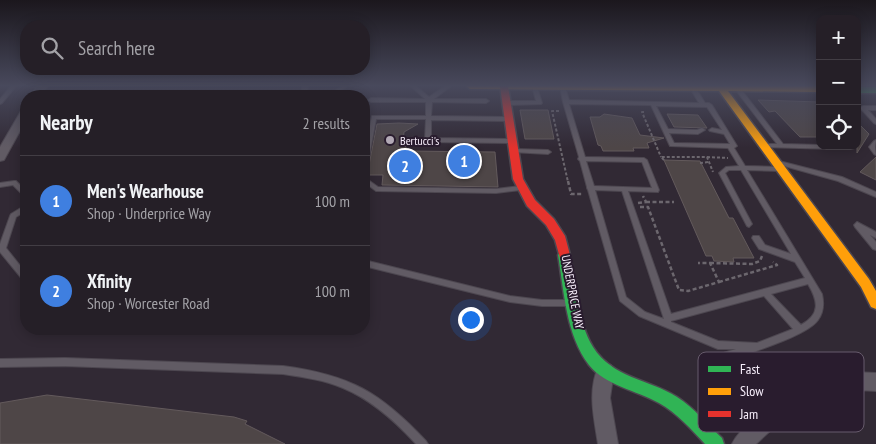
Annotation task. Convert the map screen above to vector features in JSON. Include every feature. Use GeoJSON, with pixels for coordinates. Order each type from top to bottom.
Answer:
{"type":"FeatureCollection","features":[{"type":"Feature","properties":{"kind":"main road","name":"UNDERPRICE WAY"},"geometry":{"type":"LineString","coordinates":[[507,107],[521,188],[531,203],[557,230],[561,239],[574,303],[583,339],[589,352],[605,371],[618,379],[665,398],[678,407],[698,426]]}},
{"type":"Feature","properties":{"kind":"main road"},"geometry":{"type":"LineString","coordinates":[[735,107],[875,299]]}},
{"type":"Feature","properties":{"kind":"main road","name":"UNDERPRICE WAY"},"geometry":{"type":"LineString","coordinates":[[704,432],[716,444]]}},
{"type":"Feature","properties":{"kind":"street"},"geometry":{"type":"LineString","coordinates":[[0,157],[20,122]]}},
{"type":"Feature","properties":{"kind":"street"},"geometry":{"type":"LineString","coordinates":[[605,371],[602,380],[602,392],[608,444]]}},
{"type":"Feature","properties":{"kind":"street"},"geometry":{"type":"LineString","coordinates":[[742,444],[756,432]]}},
{"type":"Feature","properties":{"kind":"lane"},"geometry":{"type":"LineString","coordinates":[[429,107],[428,140],[513,146],[548,152]]}},
{"type":"Feature","properties":{"kind":"lane"},"geometry":{"type":"LineString","coordinates":[[563,107],[582,158],[623,299],[642,314],[667,321],[718,345],[756,346]]}},
{"type":"Feature","properties":{"kind":"lane"},"geometry":{"type":"LineString","coordinates":[[654,107],[672,146],[734,146],[710,107]]}},
{"type":"Feature","properties":{"kind":"lane"},"geometry":{"type":"LineString","coordinates":[[751,107],[781,146]]}},
{"type":"Feature","properties":{"kind":"lane"},"geometry":{"type":"LineString","coordinates":[[876,108],[863,108],[876,122]]}},
{"type":"Feature","properties":{"kind":"lane"},"geometry":{"type":"LineString","coordinates":[[370,138],[374,117],[509,120]]}},
{"type":"Feature","properties":{"kind":"lane"},"geometry":{"type":"LineString","coordinates":[[666,132],[701,132]]}},
{"type":"Feature","properties":{"kind":"lane"},"geometry":{"type":"LineString","coordinates":[[715,132],[726,133]]}},
{"type":"Feature","properties":{"kind":"lane"},"geometry":{"type":"LineString","coordinates":[[876,142],[872,148],[876,153]]}},
{"type":"Feature","properties":{"kind":"lane"},"geometry":{"type":"LineString","coordinates":[[730,146],[818,294],[821,307],[814,321],[799,329],[738,352]]}},
{"type":"Feature","properties":{"kind":"lane"},"geometry":{"type":"LineString","coordinates":[[763,146],[816,147]]}},
{"type":"Feature","properties":{"kind":"lane"},"geometry":{"type":"LineString","coordinates":[[582,158],[644,160],[656,190],[590,188]]}},
{"type":"Feature","properties":{"kind":"lane"},"geometry":{"type":"LineString","coordinates":[[749,224],[722,173],[728,168],[777,166],[840,179],[876,195]]}},
{"type":"Feature","properties":{"kind":"lane"},"geometry":{"type":"LineString","coordinates":[[0,185],[14,183],[20,188]]}},
{"type":"Feature","properties":{"kind":"lane"},"geometry":{"type":"LineString","coordinates":[[370,184],[376,189],[496,191],[521,188]]}},
{"type":"Feature","properties":{"kind":"lane"},"geometry":{"type":"LineString","coordinates":[[624,189],[667,321]]}},
{"type":"Feature","properties":{"kind":"lane"},"geometry":{"type":"LineString","coordinates":[[20,212],[13,216],[2,248],[20,270]]}},
{"type":"Feature","properties":{"kind":"lane"},"geometry":{"type":"LineString","coordinates":[[876,235],[857,225],[876,247]]}},
{"type":"Feature","properties":{"kind":"lane"},"geometry":{"type":"LineString","coordinates":[[756,238],[762,247],[798,260]]}},
{"type":"Feature","properties":{"kind":"lane"},"geometry":{"type":"LineString","coordinates":[[370,264],[510,299],[542,303],[574,303]]}},
{"type":"Feature","properties":{"kind":"lane"},"geometry":{"type":"LineString","coordinates":[[667,321],[810,280]]}},
{"type":"Feature","properties":{"kind":"lane"},"geometry":{"type":"LineString","coordinates":[[765,292],[799,329]]}},
{"type":"Feature","properties":{"kind":"lane"},"geometry":{"type":"LineString","coordinates":[[0,363],[65,362],[224,367],[283,370],[318,375],[359,389],[377,400],[393,413],[423,444]]}},
{"type":"Feature","properties":{"kind":"path"},"geometry":{"type":"LineString","coordinates":[[561,107],[560,111],[552,111],[571,194],[583,194]]}},
{"type":"Feature","properties":{"kind":"path"},"geometry":{"type":"LineString","coordinates":[[650,113],[642,112],[663,159],[730,158]]}},
{"type":"Feature","properties":{"kind":"path"},"geometry":{"type":"LineString","coordinates":[[707,158],[714,175]]}},
{"type":"Feature","properties":{"kind":"path"},"geometry":{"type":"LineString","coordinates":[[700,163],[709,162]]}},
{"type":"Feature","properties":{"kind":"path"},"geometry":{"type":"LineString","coordinates":[[643,195],[646,202]]}},
{"type":"Feature","properties":{"kind":"path"},"geometry":{"type":"LineString","coordinates":[[674,202],[638,202],[639,207],[648,207],[679,290],[688,291],[777,266],[760,253],[760,261],[752,264],[698,263]]}},
{"type":"Feature","properties":{"kind":"path"},"geometry":{"type":"LineString","coordinates":[[710,263],[719,282]]}},
{"type":"Feature","properties":{"kind":"building"},"geometry":{"type":"Polygon","coordinates":[[[764,107],[816,107],[816,137],[800,137],[775,111],[769,112],[764,107]]]}},
{"type":"Feature","properties":{"kind":"building"},"geometry":{"type":"Polygon","coordinates":[[[520,110],[548,110],[554,139],[525,139],[520,110]]]}},
{"type":"Feature","properties":{"kind":"building"},"geometry":{"type":"Polygon","coordinates":[[[604,114],[632,118],[640,135],[664,138],[647,143],[649,148],[633,148],[634,151],[603,151],[601,146],[598,145],[590,117],[600,117],[604,114]]]}},
{"type":"Feature","properties":{"kind":"building"},"geometry":{"type":"Polygon","coordinates":[[[667,114],[698,115],[707,128],[674,127],[667,114]]]}},
{"type":"Feature","properties":{"kind":"building"},"geometry":{"type":"Polygon","coordinates":[[[377,124],[418,124],[404,132],[403,142],[408,151],[495,152],[498,187],[382,185],[383,175],[370,175],[370,160],[377,124]]]}},
{"type":"Feature","properties":{"kind":"building"},"geometry":{"type":"Polygon","coordinates":[[[861,126],[869,134],[861,147],[861,126]]]}},
{"type":"Feature","properties":{"kind":"building"},"geometry":{"type":"Polygon","coordinates":[[[876,157],[876,180],[860,172],[876,157]]]}},
{"type":"Feature","properties":{"kind":"building"},"geometry":{"type":"Polygon","coordinates":[[[664,160],[700,161],[729,218],[733,218],[754,258],[733,258],[734,262],[714,261],[712,256],[706,256],[664,160]]]}},
{"type":"Feature","properties":{"kind":"building"},"geometry":{"type":"Polygon","coordinates":[[[47,395],[234,417],[247,421],[245,424],[285,444],[0,444],[0,403],[47,395]]]}},
{"type":"Feature","properties":{"kind":"traffic: fast"},"geometry":{"type":"LineString","coordinates":[[564,255],[579,328],[588,351],[595,361],[612,375],[672,402],[698,426]]}},
{"type":"Feature","properties":{"kind":"traffic: fast"},"geometry":{"type":"LineString","coordinates":[[704,432],[716,444]]}},
{"type":"Feature","properties":{"kind":"traffic: slow"},"geometry":{"type":"LineString","coordinates":[[735,107],[865,283],[876,303]]}},
{"type":"Feature","properties":{"kind":"traffic: jam"},"geometry":{"type":"LineString","coordinates":[[507,107],[518,179],[531,203],[550,222],[561,239],[564,255]]}},
{"type":"Feature","properties":{"kind":"place","name":"Bertucci's"},"geometry":{"type":"Point","coordinates":[390,140]}},
{"type":"Feature","properties":{"kind":"place","name":"Men's Wearhouse"},"geometry":{"type":"Point","coordinates":[464,161]}},
{"type":"Feature","properties":{"kind":"place","name":"Xfinity"},"geometry":{"type":"Point","coordinates":[405,166]}}]}
